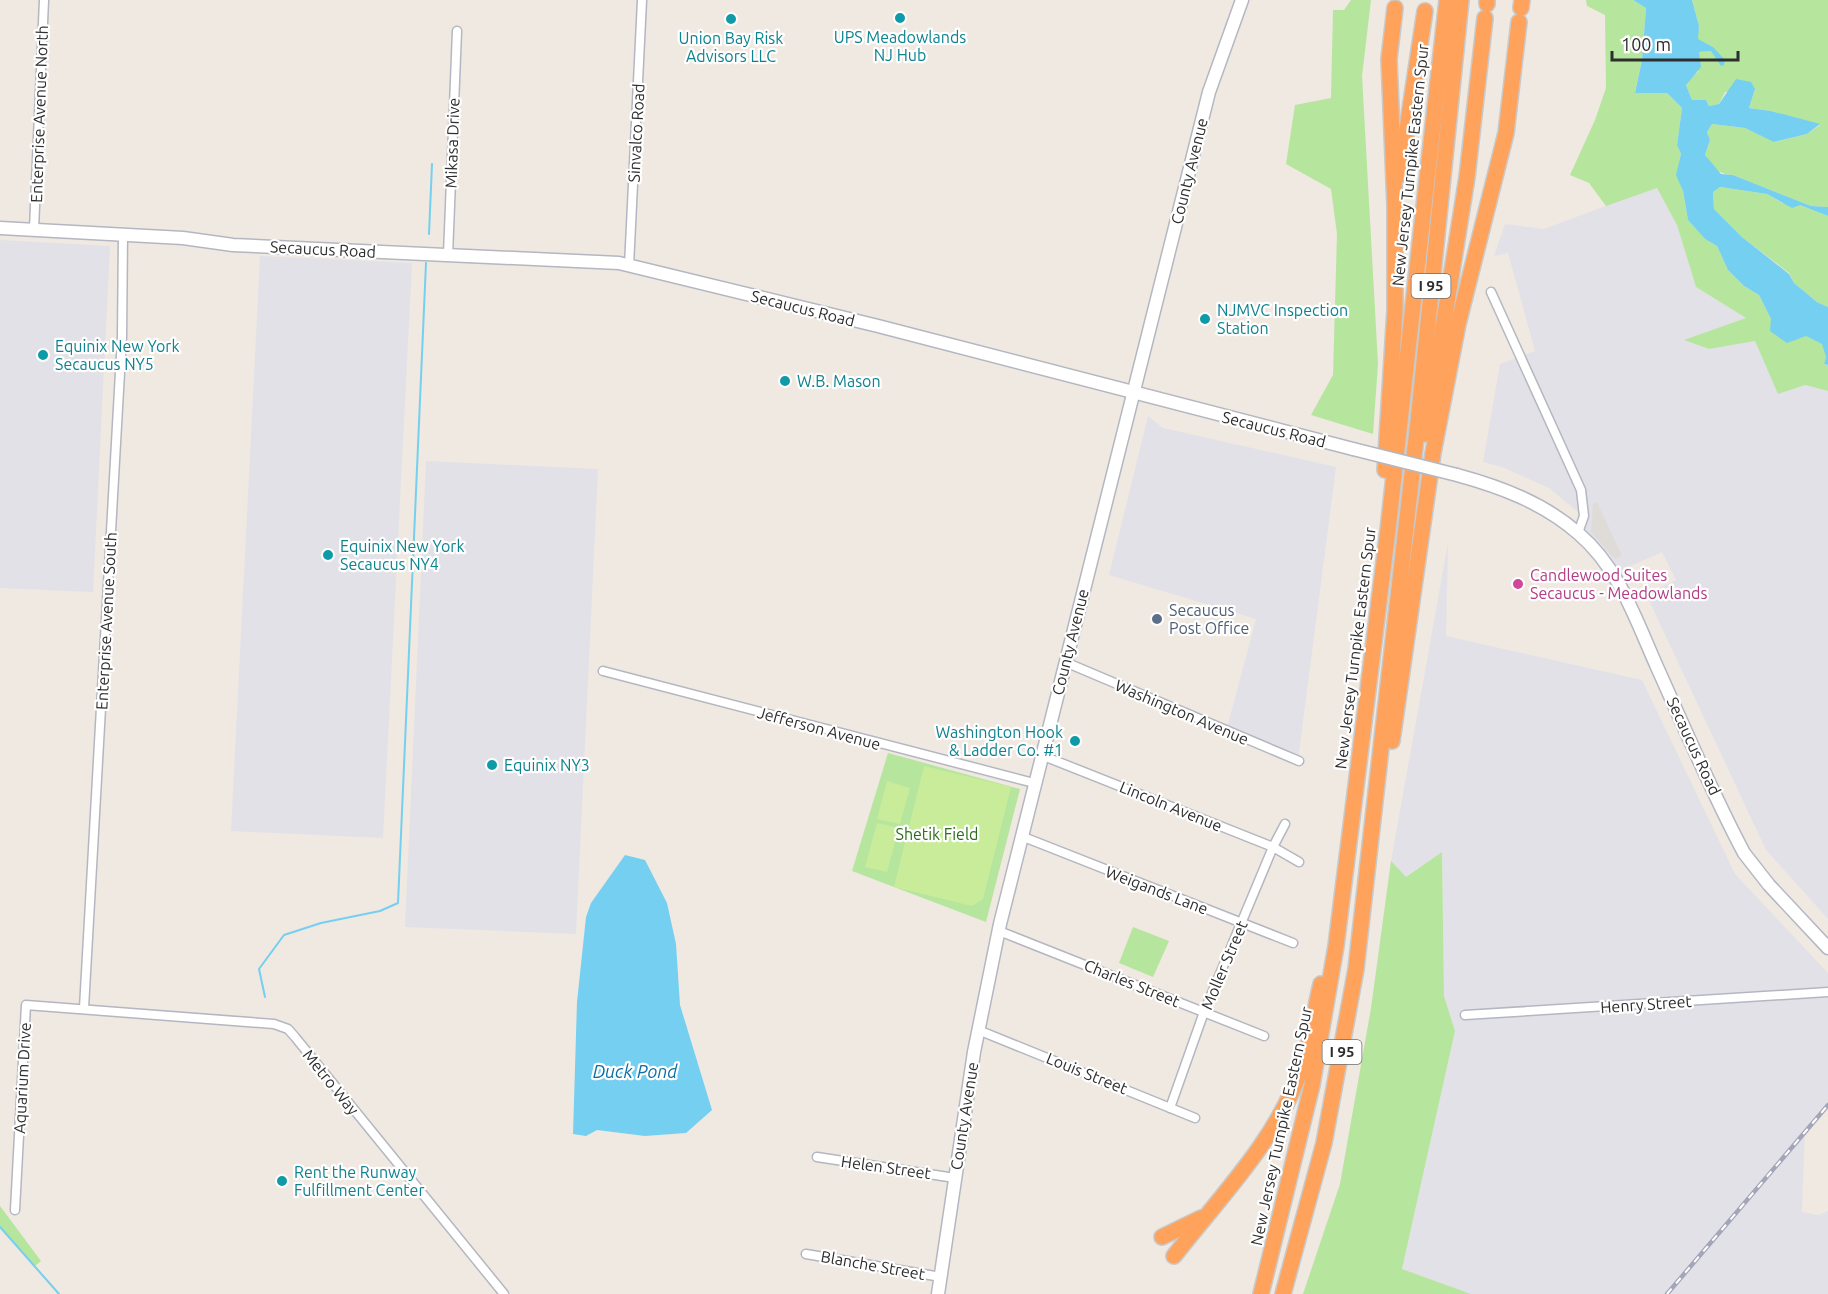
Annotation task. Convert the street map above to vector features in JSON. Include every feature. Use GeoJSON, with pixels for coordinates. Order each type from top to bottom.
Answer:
{"type":"FeatureCollection","features":[{"type":"Feature","properties":{"kind":"highway","name":"New Jersey Turnpike Eastern Spur"},"geometry":{"type":"LineString","coordinates":[[1261,1294],[1312,1085],[1340,911],[1388,530],[1447,0]]}},
{"type":"Feature","properties":{"kind":"highway","name":"New Jersey Turnpike Eastern Spur"},"geometry":{"type":"LineString","coordinates":[[1283,1294],[1322,1152],[1343,1048],[1375,805],[1461,0]]}},
{"type":"Feature","properties":{"kind":"highway"},"geometry":{"type":"LineString","coordinates":[[1388,530],[1385,472],[1394,339],[1395,207],[1389,59],[1395,8]]}},
{"type":"Feature","properties":{"kind":"highway"},"geometry":{"type":"LineString","coordinates":[[1401,573],[1413,524],[1466,186],[1487,8]]}},
{"type":"Feature","properties":{"kind":"highway"},"geometry":{"type":"LineString","coordinates":[[1375,805],[1391,743],[1426,492],[1450,361],[1506,133],[1521,10]]}},
{"type":"Feature","properties":{"kind":"highway"},"geometry":{"type":"LineString","coordinates":[[1395,207],[1425,11]]}},
{"type":"Feature","properties":{"kind":"highway"},"geometry":{"type":"LineString","coordinates":[[1174,1256],[1262,1142],[1290,1097],[1301,1069],[1340,911]]}},
{"type":"Feature","properties":{"kind":"highway"},"geometry":{"type":"LineString","coordinates":[[1162,1237],[1206,1215]]}},
{"type":"Feature","properties":{"kind":"main road","name":"County Avenue"},"geometry":{"type":"LineString","coordinates":[[938,1294],[978,1030],[1021,836],[1208,93],[1242,0]]}},
{"type":"Feature","properties":{"kind":"main road","name":"Secaucus Road"},"geometry":{"type":"LineString","coordinates":[[0,228],[123,234],[233,244],[629,266],[1134,392],[1457,476],[1522,497],[1550,512],[1578,532],[1602,559],[1618,582],[1744,852],[1769,885],[1828,948]]}},
{"type":"Feature","properties":{"kind":"street","name":"Enterprise Avenue North"},"geometry":{"type":"LineString","coordinates":[[34,229],[44,0]]}},
{"type":"Feature","properties":{"kind":"street","name":"Sinvalco Road"},"geometry":{"type":"LineString","coordinates":[[629,266],[642,0]]}},
{"type":"Feature","properties":{"kind":"street","name":"Mikasa Drive"},"geometry":{"type":"LineString","coordinates":[[448,255],[457,31]]}},
{"type":"Feature","properties":{"kind":"street","name":"Enterprise Avenue South"},"geometry":{"type":"LineString","coordinates":[[84,1008],[122,337],[123,234]]}},
{"type":"Feature","properties":{"kind":"street"},"geometry":{"type":"LineString","coordinates":[[1491,292],[1581,490],[1584,516],[1578,532]]}},
{"type":"Feature","properties":{"kind":"street","name":"Washington Avenue"},"geometry":{"type":"LineString","coordinates":[[1065,662],[1299,761]]}},
{"type":"Feature","properties":{"kind":"street","name":"Jefferson Avenue"},"geometry":{"type":"LineString","coordinates":[[603,671],[1034,783]]}},
{"type":"Feature","properties":{"kind":"street","name":"Lincoln Avenue"},"geometry":{"type":"LineString","coordinates":[[1041,754],[1273,847],[1299,862]]}},
{"type":"Feature","properties":{"kind":"street","name":"Moller Street"},"geometry":{"type":"LineString","coordinates":[[1170,1108],[1204,1012],[1273,847],[1285,824]]}},
{"type":"Feature","properties":{"kind":"street","name":"Weigands Lane"},"geometry":{"type":"LineString","coordinates":[[1021,836],[1293,943]]}},
{"type":"Feature","properties":{"kind":"street","name":"Charles Street"},"geometry":{"type":"LineString","coordinates":[[999,931],[1264,1036]]}},
{"type":"Feature","properties":{"kind":"street","name":"Henry Street"},"geometry":{"type":"LineString","coordinates":[[1465,1015],[1828,992]]}},
{"type":"Feature","properties":{"kind":"street","name":"Aquarium Drive"},"geometry":{"type":"LineString","coordinates":[[15,1210],[26,1005],[84,1008]]}},
{"type":"Feature","properties":{"kind":"street","name":"Metro Way"},"geometry":{"type":"LineString","coordinates":[[84,1008],[274,1024],[288,1029],[504,1294]]}},
{"type":"Feature","properties":{"kind":"street","name":"Louis Street"},"geometry":{"type":"LineString","coordinates":[[978,1030],[1195,1118]]}},
{"type":"Feature","properties":{"kind":"street","name":"Helen Street"},"geometry":{"type":"LineString","coordinates":[[817,1157],[955,1178]]}},
{"type":"Feature","properties":{"kind":"street","name":"Blanche Street"},"geometry":{"type":"LineString","coordinates":[[806,1254],[941,1277]]}},
{"type":"Feature","properties":{"kind":"shaded area"},"geometry":{"type":"Polygon","coordinates":[[[1657,187],[1677,225],[1696,287],[1747,318],[1685,340],[1709,349],[1755,341],[1778,393],[1805,385],[1828,391],[1828,919],[1766,850],[1646,594],[1676,580],[1662,552],[1615,573],[1580,533],[1584,517],[1549,488],[1502,467],[1483,462],[1500,364],[1535,351],[1508,253],[1494,256],[1505,224],[1544,229],[1657,187]]]}},
{"type":"Feature","properties":{"kind":"shaded area"},"geometry":{"type":"Polygon","coordinates":[[[0,240],[110,246],[93,592],[0,588],[0,240]]]}},
{"type":"Feature","properties":{"kind":"shaded area"},"geometry":{"type":"Polygon","coordinates":[[[260,256],[412,263],[383,838],[231,831],[260,256]]]}},
{"type":"Feature","properties":{"kind":"shaded area"},"geometry":{"type":"Polygon","coordinates":[[[1148,416],[1163,428],[1336,467],[1298,760],[1227,728],[1256,619],[1109,575],[1148,416]]]}},
{"type":"Feature","properties":{"kind":"shaded area"},"geometry":{"type":"Polygon","coordinates":[[[426,461],[598,469],[576,934],[405,927],[426,461]]]}},
{"type":"Feature","properties":{"kind":"shaded area"},"geometry":{"type":"Polygon","coordinates":[[[1597,502],[1622,556],[1615,559],[1591,532],[1593,504],[1597,502]]]}},
{"type":"Feature","properties":{"kind":"shaded area"},"geometry":{"type":"Polygon","coordinates":[[[1448,543],[1446,636],[1642,680],[1735,874],[1828,973],[1828,1101],[1805,1128],[1802,1212],[1819,1215],[1828,1211],[1828,1294],[1471,1294],[1402,1269],[1455,1031],[1444,996],[1442,852],[1406,877],[1391,861],[1448,543]]]}},
{"type":"Feature","properties":{"kind":"green space"},"geometry":{"type":"Polygon","coordinates":[[[1351,0],[1371,0],[1362,76],[1378,364],[1373,434],[1311,415],[1333,375],[1337,234],[1331,189],[1286,164],[1295,105],[1331,98],[1333,10],[1344,10],[1351,0]]]}},
{"type":"Feature","properties":{"kind":"green space"},"geometry":{"type":"Polygon","coordinates":[[[1586,0],[1633,0],[1646,8],[1642,60],[1635,92],[1667,93],[1682,108],[1677,145],[1681,154],[1677,175],[1683,191],[1688,220],[1705,239],[1717,246],[1728,270],[1744,286],[1759,295],[1771,319],[1823,344],[1826,357],[1824,364],[1828,365],[1828,391],[1805,385],[1778,394],[1755,341],[1709,349],[1684,340],[1746,318],[1696,287],[1677,225],[1657,188],[1606,206],[1589,183],[1570,175],[1595,120],[1606,88],[1605,15],[1587,6],[1586,0]]]}},
{"type":"Feature","properties":{"kind":"green space"},"geometry":{"type":"Polygon","coordinates":[[[1692,0],[1828,0],[1828,207],[1811,206],[1723,173],[1716,170],[1708,160],[1705,155],[1710,140],[1707,132],[1712,124],[1745,128],[1775,142],[1807,134],[1820,125],[1771,111],[1749,108],[1755,89],[1725,92],[1719,104],[1709,106],[1706,100],[1692,100],[1686,85],[1690,77],[1698,72],[1699,52],[1711,51],[1713,47],[1697,39],[1699,26],[1692,0]]]}},
{"type":"Feature","properties":{"kind":"green space"},"geometry":{"type":"Polygon","coordinates":[[[1720,187],[1767,194],[1782,203],[1800,205],[1828,216],[1828,307],[1817,302],[1794,283],[1789,273],[1742,237],[1714,209],[1713,192],[1720,187]]]}},
{"type":"Feature","properties":{"kind":"green space","name":"Shetik Field"},"geometry":{"type":"Polygon","coordinates":[[[888,753],[1020,789],[986,922],[852,871],[888,753]]]}},
{"type":"Feature","properties":{"kind":"green space","name":"Shetik Field"},"geometry":{"type":"Polygon","coordinates":[[[924,766],[1011,787],[983,899],[972,906],[894,887],[924,766]]]}},
{"type":"Feature","properties":{"kind":"green space"},"geometry":{"type":"Polygon","coordinates":[[[887,781],[910,788],[900,824],[877,819],[887,781]]]}},
{"type":"Feature","properties":{"kind":"green space"},"geometry":{"type":"Polygon","coordinates":[[[877,823],[899,828],[887,872],[865,867],[877,823]]]}},
{"type":"Feature","properties":{"kind":"green space"},"geometry":{"type":"Polygon","coordinates":[[[1442,852],[1444,996],[1455,1031],[1402,1269],[1471,1294],[1303,1294],[1340,1184],[1371,1008],[1391,861],[1406,877],[1442,852]]]}},
{"type":"Feature","properties":{"kind":"green space"},"geometry":{"type":"Polygon","coordinates":[[[1133,927],[1169,941],[1153,977],[1119,963],[1133,927]]]}},
{"type":"Feature","properties":{"kind":"green space"},"geometry":{"type":"Polygon","coordinates":[[[0,1206],[41,1261],[35,1266],[0,1228],[0,1206]]]}},
{"type":"Feature","properties":{"kind":"water"},"geometry":{"type":"Polygon","coordinates":[[[1633,0],[1692,0],[1699,26],[1698,39],[1713,47],[1725,60],[1724,65],[1721,66],[1711,51],[1699,52],[1701,67],[1686,85],[1692,100],[1706,100],[1709,106],[1719,104],[1736,79],[1751,82],[1755,89],[1749,108],[1771,111],[1820,124],[1807,134],[1774,142],[1745,128],[1712,124],[1707,132],[1710,140],[1705,155],[1721,174],[1733,175],[1811,206],[1828,207],[1828,216],[1800,205],[1792,208],[1767,194],[1720,187],[1713,192],[1714,209],[1742,237],[1789,274],[1794,283],[1817,302],[1828,307],[1828,365],[1824,364],[1826,357],[1822,344],[1806,336],[1787,343],[1770,331],[1771,319],[1759,295],[1744,286],[1728,270],[1717,246],[1705,239],[1688,220],[1683,191],[1676,175],[1681,154],[1677,145],[1682,108],[1667,93],[1635,93],[1642,60],[1646,8],[1633,0]]]}},
{"type":"Feature","properties":{"kind":"water","name":"Duck Pond"},"geometry":{"type":"Polygon","coordinates":[[[625,855],[645,860],[667,903],[676,944],[680,1005],[712,1110],[686,1133],[645,1136],[597,1130],[586,1136],[573,1134],[577,1002],[586,917],[591,903],[625,855]]]}},
{"type":"Feature","properties":{"kind":"waterway"},"geometry":{"type":"LineString","coordinates":[[429,234],[432,164]]}},
{"type":"Feature","properties":{"kind":"waterway"},"geometry":{"type":"LineString","coordinates":[[265,997],[259,969],[284,935],[321,923],[380,911],[398,903],[426,263]]}},
{"type":"Feature","properties":{"kind":"waterway"},"geometry":{"type":"LineString","coordinates":[[0,1227],[59,1294]]}},
{"type":"Feature","properties":{"kind":"railway"},"geometry":{"type":"LineString","coordinates":[[1667,1294],[1828,1105]]}},
{"type":"Feature","properties":{"kind":"place","name":"UPS Meadowlands NJ Hub"},"geometry":{"type":"Point","coordinates":[900,18]}},
{"type":"Feature","properties":{"kind":"place","name":"Union Bay Risk Advisors LLC"},"geometry":{"type":"Point","coordinates":[731,19]}},
{"type":"Feature","properties":{"kind":"place","name":"NJMVC Inspection Station"},"geometry":{"type":"Point","coordinates":[1205,319]}},
{"type":"Feature","properties":{"kind":"place","name":"Equinix New York Secaucus NY5"},"geometry":{"type":"Point","coordinates":[43,355]}},
{"type":"Feature","properties":{"kind":"place","name":"W.B. Mason"},"geometry":{"type":"Point","coordinates":[785,381]}},
{"type":"Feature","properties":{"kind":"place","name":"Equinix New York Secaucus NY4"},"geometry":{"type":"Point","coordinates":[328,555]}},
{"type":"Feature","properties":{"kind":"place","name":"Candlewood Suites Secaucus - Meadowlands"},"geometry":{"type":"Point","coordinates":[1518,584]}},
{"type":"Feature","properties":{"kind":"place","name":"Secaucus Post Office"},"geometry":{"type":"Point","coordinates":[1157,619]}},
{"type":"Feature","properties":{"kind":"place","name":"Washington Hook & Ladder Co. #1"},"geometry":{"type":"Point","coordinates":[1075,741]}},
{"type":"Feature","properties":{"kind":"place","name":"Equinix NY3"},"geometry":{"type":"Point","coordinates":[492,765]}},
{"type":"Feature","properties":{"kind":"place","name":"Rent the Runway Fulfillment Center"},"geometry":{"type":"Point","coordinates":[282,1181]}}]}
